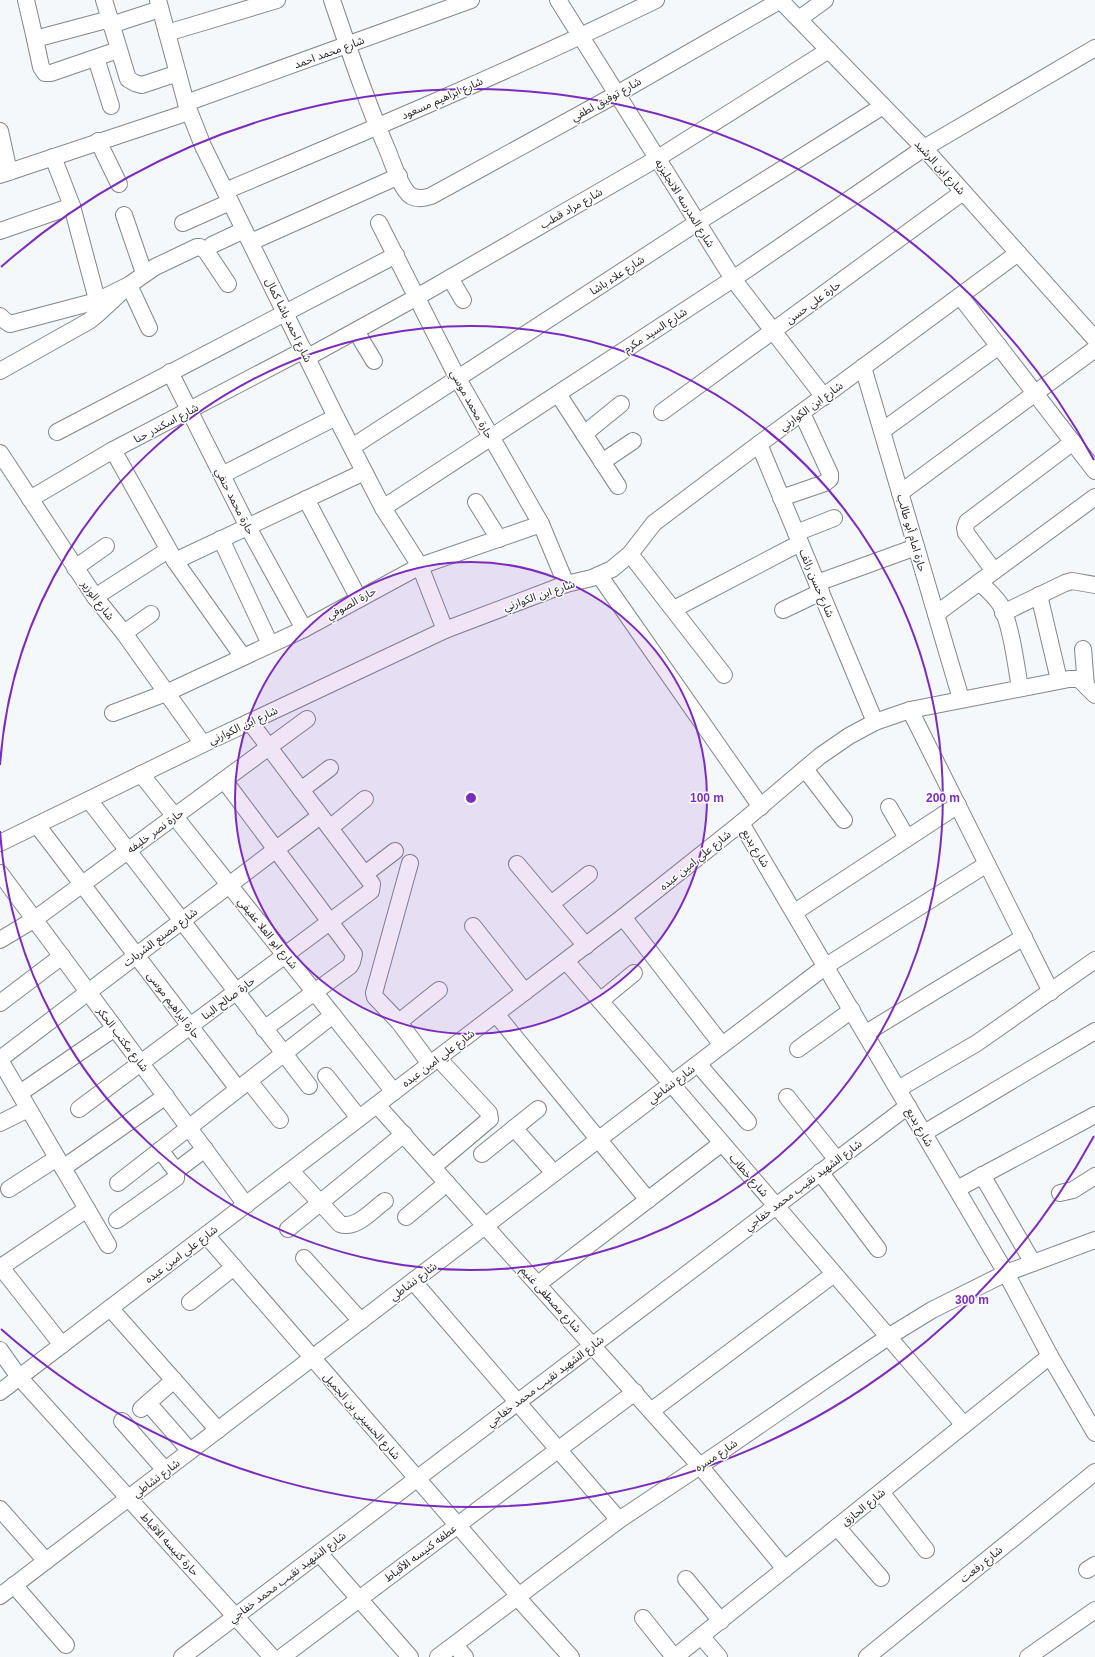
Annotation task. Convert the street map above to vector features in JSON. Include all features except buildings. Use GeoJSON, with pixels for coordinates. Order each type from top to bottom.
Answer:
{"type":"FeatureCollection","features":[{"type":"Feature","properties":{"kind":"street"},"geometry":{"type":"LineString","coordinates":[[26,0],[41,67],[45,73],[51,73],[118,50]]}},
{"type":"Feature","properties":{"kind":"street"},"geometry":{"type":"LineString","coordinates":[[104,0],[128,79],[135,83],[142,84],[178,73]]}},
{"type":"Feature","properties":{"kind":"street"},"geometry":{"type":"LineString","coordinates":[[167,33],[277,0]]}},
{"type":"Feature","properties":{"kind":"street"},"geometry":{"type":"LineString","coordinates":[[212,245],[247,236],[399,176],[377,127],[332,0]]}},
{"type":"Feature","properties":{"kind":"street","name":"شارع محمد احمد"},"geometry":{"type":"LineString","coordinates":[[5,173],[98,142],[471,0]]}},
{"type":"Feature","properties":{"kind":"street","name":"شارع المدرسه الانجليزيه"},"geometry":{"type":"LineString","coordinates":[[558,0],[733,279],[824,397]]}},
{"type":"Feature","properties":{"kind":"street","name":"شارع ابراهيم مسعود"},"geometry":{"type":"LineString","coordinates":[[182,223],[228,196],[377,127],[580,37],[656,0]]}},
{"type":"Feature","properties":{"kind":"street","name":"شارع ابن الرشيد"},"geometry":{"type":"LineString","coordinates":[[781,0],[924,148],[1095,339]]}},
{"type":"Feature","properties":{"kind":"street","name":"شارع توفيق لطفي"},"geometry":{"type":"LineString","coordinates":[[399,176],[406,192],[413,197],[421,199],[430,196],[617,94],[781,0]]}},
{"type":"Feature","properties":{"kind":"street"},"geometry":{"type":"LineString","coordinates":[[799,19],[825,0]]}},
{"type":"Feature","properties":{"kind":"street"},"geometry":{"type":"LineString","coordinates":[[35,39],[110,22],[159,5]]}},
{"type":"Feature","properties":{"kind":"street","name":"شارع احمد باشا كمال"},"geometry":{"type":"LineString","coordinates":[[159,5],[188,107],[203,146],[364,472],[383,508],[420,566],[445,630]]}},
{"type":"Feature","properties":{"kind":"street","name":"شارع السيد مكرم"},"geometry":{"type":"LineString","coordinates":[[383,508],[733,279],[924,148],[1095,48]]}},
{"type":"Feature","properties":{"kind":"street","name":"شارع مراد قطب"},"geometry":{"type":"LineString","coordinates":[[306,354],[356,331],[658,158],[829,50]]}},
{"type":"Feature","properties":{"kind":"street"},"geometry":{"type":"LineString","coordinates":[[96,58],[111,106]]}},
{"type":"Feature","properties":{"kind":"street","name":"شارع علاء باشا"},"geometry":{"type":"LineString","coordinates":[[352,447],[698,222],[883,106]]}},
{"type":"Feature","properties":{"kind":"street"},"geometry":{"type":"LineString","coordinates":[[0,130],[5,173]]}},
{"type":"Feature","properties":{"kind":"street"},"geometry":{"type":"LineString","coordinates":[[98,142],[119,184]]}},
{"type":"Feature","properties":{"kind":"street"},"geometry":{"type":"LineString","coordinates":[[53,157],[72,206],[99,307]]}},
{"type":"Feature","properties":{"kind":"street","name":"حارة علي حسن"},"geometry":{"type":"LineString","coordinates":[[662,412],[963,192]]}},
{"type":"Feature","properties":{"kind":"street"},"geometry":{"type":"LineString","coordinates":[[0,231],[72,206]]}},
{"type":"Feature","properties":{"kind":"street"},"geometry":{"type":"LineString","coordinates":[[124,215],[144,273]]}},
{"type":"Feature","properties":{"kind":"street","name":"حارة محمد موسي"},"geometry":{"type":"LineString","coordinates":[[379,223],[458,379],[541,524],[566,584]]}},
{"type":"Feature","properties":{"kind":"street"},"geometry":{"type":"LineString","coordinates":[[0,370],[89,321],[99,307],[144,273],[200,247],[206,251],[228,284]]}},
{"type":"Feature","properties":{"kind":"street","name":"شارع ابن الكوارني"},"geometry":{"type":"LineString","coordinates":[[0,843],[203,744],[445,630],[566,584],[592,578],[612,569],[630,554],[654,523],[1018,253]]}},
{"type":"Feature","properties":{"kind":"street"},"geometry":{"type":"LineString","coordinates":[[57,432],[285,311],[396,255]]}},
{"type":"Feature","properties":{"kind":"street"},"geometry":{"type":"LineString","coordinates":[[450,278],[463,300]]}},
{"type":"Feature","properties":{"kind":"street"},"geometry":{"type":"LineString","coordinates":[[128,285],[150,328]]}},
{"type":"Feature","properties":{"kind":"street"},"geometry":{"type":"LineString","coordinates":[[960,296],[1095,471]]}},
{"type":"Feature","properties":{"kind":"street"},"geometry":{"type":"LineString","coordinates":[[5,320],[99,307]]}},
{"type":"Feature","properties":{"kind":"street"},"geometry":{"type":"LineString","coordinates":[[356,331],[374,361]]}},
{"type":"Feature","properties":{"kind":"street"},"geometry":{"type":"LineString","coordinates":[[882,431],[999,346]]}},
{"type":"Feature","properties":{"kind":"street"},"geometry":{"type":"LineString","coordinates":[[900,493],[1095,349]]}},
{"type":"Feature","properties":{"kind":"street","name":"شارع اسكندر حنا"},"geometry":{"type":"LineString","coordinates":[[30,499],[113,450],[190,410],[306,354]]}},
{"type":"Feature","properties":{"kind":"street","name":"حارة امام أبو طالب"},"geometry":{"type":"LineString","coordinates":[[863,368],[961,699]]}},
{"type":"Feature","properties":{"kind":"street","name":"حارة محمد حنفي"},"geometry":{"type":"LineString","coordinates":[[170,372],[248,527],[304,629]]}},
{"type":"Feature","properties":{"kind":"street"},"geometry":{"type":"LineString","coordinates":[[558,394],[618,486]]}},
{"type":"Feature","properties":{"kind":"street"},"geometry":{"type":"LineString","coordinates":[[584,434],[621,404]]}},
{"type":"Feature","properties":{"kind":"street"},"geometry":{"type":"LineString","coordinates":[[781,498],[825,483],[830,479],[830,474],[802,413]]}},
{"type":"Feature","properties":{"kind":"street"},"geometry":{"type":"LineString","coordinates":[[222,475],[336,417]]}},
{"type":"Feature","properties":{"kind":"street"},"geometry":{"type":"LineString","coordinates":[[602,462],[633,441]]}},
{"type":"Feature","properties":{"kind":"street"},"geometry":{"type":"LineString","coordinates":[[994,571],[966,533],[966,525],[970,519],[1073,442]]}},
{"type":"Feature","properties":{"kind":"street","name":"شارع حسن رائف"},"geometry":{"type":"LineString","coordinates":[[759,444],[875,722]]}},
{"type":"Feature","properties":{"kind":"street"},"geometry":{"type":"LineString","coordinates":[[113,450],[172,556],[243,657]]}},
{"type":"Feature","properties":{"kind":"street","name":"شارع الوزير"},"geometry":{"type":"LineString","coordinates":[[0,453],[95,597],[124,633],[203,744]]}},
{"type":"Feature","properties":{"kind":"street"},"geometry":{"type":"LineString","coordinates":[[95,597],[172,556],[221,539],[364,472]]}},
{"type":"Feature","properties":{"kind":"street"},"geometry":{"type":"LineString","coordinates":[[936,614],[1095,497]]}},
{"type":"Feature","properties":{"kind":"street"},"geometry":{"type":"LineString","coordinates":[[306,499],[359,599]]}},
{"type":"Feature","properties":{"kind":"street"},"geometry":{"type":"LineString","coordinates":[[476,502],[499,539]]}},
{"type":"Feature","properties":{"kind":"street"},"geometry":{"type":"LineString","coordinates":[[674,609],[834,518]]}},
{"type":"Feature","properties":{"kind":"street","name":"حارة الصوفي"},"geometry":{"type":"LineString","coordinates":[[113,713],[166,693],[304,629],[420,566],[541,524]]}},
{"type":"Feature","properties":{"kind":"street"},"geometry":{"type":"LineString","coordinates":[[221,539],[270,644]]}},
{"type":"Feature","properties":{"kind":"street"},"geometry":{"type":"LineString","coordinates":[[75,568],[106,546]]}},
{"type":"Feature","properties":{"kind":"street"},"geometry":{"type":"LineString","coordinates":[[783,610],[819,588],[916,547]]}},
{"type":"Feature","properties":{"kind":"street"},"geometry":{"type":"LineString","coordinates":[[630,554],[724,675]]}},
{"type":"Feature","properties":{"kind":"street"},"geometry":{"type":"LineString","coordinates":[[599,575],[761,807]]}},
{"type":"Feature","properties":{"kind":"street"},"geometry":{"type":"LineString","coordinates":[[1003,613],[1065,583],[1072,581],[1095,585]]}},
{"type":"Feature","properties":{"kind":"street"},"geometry":{"type":"LineString","coordinates":[[979,582],[991,592],[1000,605],[1020,688]]}},
{"type":"Feature","properties":{"kind":"street"},"geometry":{"type":"LineString","coordinates":[[1039,595],[1059,680]]}},
{"type":"Feature","properties":{"kind":"street"},"geometry":{"type":"LineString","coordinates":[[124,633],[151,614]]}},
{"type":"Feature","properties":{"kind":"street"},"geometry":{"type":"LineString","coordinates":[[1083,649],[1091,691]]}},
{"type":"Feature","properties":{"kind":"street","name":"شارع علي امين عبده"},"geometry":{"type":"LineString","coordinates":[[0,1392],[586,946],[761,807],[820,756],[848,736],[875,722],[910,710],[1059,680],[1074,678],[1079,679],[1091,691]]}},
{"type":"Feature","properties":{"kind":"street"},"geometry":{"type":"LineString","coordinates":[[910,710],[1051,992]]}},
{"type":"Feature","properties":{"kind":"street","name":"حارة نصر خليفه"},"geometry":{"type":"LineString","coordinates":[[0,940],[34,919],[307,719]]}},
{"type":"Feature","properties":{"kind":"street"},"geometry":{"type":"LineString","coordinates":[[250,722],[368,879]]}},
{"type":"Feature","properties":{"kind":"street"},"geometry":{"type":"LineString","coordinates":[[301,790],[330,768]]}},
{"type":"Feature","properties":{"kind":"street"},"geometry":{"type":"LineString","coordinates":[[805,769],[844,820]]}},
{"type":"Feature","properties":{"kind":"street","name":"شارع ابو العلا عفيفي"},"geometry":{"type":"LineString","coordinates":[[141,774],[394,1092]]}},
{"type":"Feature","properties":{"kind":"street"},"geometry":{"type":"LineString","coordinates":[[224,780],[331,921],[352,950],[354,958],[350,966],[264,1029]]}},
{"type":"Feature","properties":{"kind":"street"},"geometry":{"type":"LineString","coordinates":[[89,800],[309,1086]]}},
{"type":"Feature","properties":{"kind":"street"},"geometry":{"type":"LineString","coordinates":[[330,828],[365,800]]}},
{"type":"Feature","properties":{"kind":"street"},"geometry":{"type":"LineString","coordinates":[[794,912],[958,805]]}},
{"type":"Feature","properties":{"kind":"street"},"geometry":{"type":"LineString","coordinates":[[889,807],[908,838]]}},
{"type":"Feature","properties":{"kind":"street","name":"شارع مصنع الشربات"},"geometry":{"type":"LineString","coordinates":[[0,1060],[320,816]]}},
{"type":"Feature","properties":{"kind":"street","name":"شارع بديع"},"geometry":{"type":"LineString","coordinates":[[741,823],[1006,1273],[1050,1356],[1095,1433]]}},
{"type":"Feature","properties":{"kind":"street","name":"حارة ابراهيم موسى"},"geometry":{"type":"LineString","coordinates":[[37,825],[190,1026],[244,1085],[280,1120]]}},
{"type":"Feature","properties":{"kind":"street","name":"حارة صالح البنا"},"geometry":{"type":"LineString","coordinates":[[79,1109],[371,891],[368,879],[395,851]]}},
{"type":"Feature","properties":{"kind":"street"},"geometry":{"type":"LineString","coordinates":[[410,862],[374,991],[375,997],[434,1061],[488,1113],[490,1119],[433,1167]]}},
{"type":"Feature","properties":{"kind":"street"},"geometry":{"type":"LineString","coordinates":[[517,864],[586,946]]}},
{"type":"Feature","properties":{"kind":"street","name":"شارع نشاطي"},"geometry":{"type":"LineString","coordinates":[[0,1596],[826,966],[987,864]]}},
{"type":"Feature","properties":{"kind":"street"},"geometry":{"type":"LineString","coordinates":[[551,904],[589,874]]}},
{"type":"Feature","properties":{"kind":"street","name":"شارع مكتب الحكر"},"geometry":{"type":"LineString","coordinates":[[2,879],[62,956],[246,1204]]}},
{"type":"Feature","properties":{"kind":"street"},"geometry":{"type":"LineString","coordinates":[[623,917],[722,1045]]}},
{"type":"Feature","properties":{"kind":"street"},"geometry":{"type":"LineString","coordinates":[[473,926],[525,992]]}},
{"type":"Feature","properties":{"kind":"street"},"geometry":{"type":"LineString","coordinates":[[866,1033],[1024,937]]}},
{"type":"Feature","properties":{"kind":"street"},"geometry":{"type":"LineString","coordinates":[[0,1003],[62,956]]}},
{"type":"Feature","properties":{"kind":"street"},"geometry":{"type":"LineString","coordinates":[[898,1090],[977,1043],[1095,960]]}},
{"type":"Feature","properties":{"kind":"street","name":"شارع خطاب"},"geometry":{"type":"LineString","coordinates":[[566,961],[964,1425]]}},
{"type":"Feature","properties":{"kind":"street"},"geometry":{"type":"LineString","coordinates":[[600,1001],[634,973]]}},
{"type":"Feature","properties":{"kind":"street"},"geometry":{"type":"LineString","coordinates":[[399,1022],[439,990]]}},
{"type":"Feature","properties":{"kind":"street"},"geometry":{"type":"LineString","coordinates":[[798,1049],[852,1010]]}},
{"type":"Feature","properties":{"kind":"street"},"geometry":{"type":"LineString","coordinates":[[496,1014],[648,1200]]}},
{"type":"Feature","properties":{"kind":"street"},"geometry":{"type":"LineString","coordinates":[[118,1183],[333,1015]]}},
{"type":"Feature","properties":{"kind":"street"},"geometry":{"type":"LineString","coordinates":[[11,1087],[115,1028]]}},
{"type":"Feature","properties":{"kind":"street"},"geometry":{"type":"LineString","coordinates":[[924,1133],[1095,1031]]}},
{"type":"Feature","properties":{"kind":"street"},"geometry":{"type":"LineString","coordinates":[[0,1060],[11,1087],[28,1109],[108,1245]]}},
{"type":"Feature","properties":{"kind":"street"},"geometry":{"type":"LineString","coordinates":[[698,1064],[748,1122]]}},
{"type":"Feature","properties":{"kind":"street"},"geometry":{"type":"LineString","coordinates":[[326,1076],[359,1118]]}},
{"type":"Feature","properties":{"kind":"street"},"geometry":{"type":"LineString","coordinates":[[9,1189],[60,1163],[166,1096]]}},
{"type":"Feature","properties":{"kind":"street"},"geometry":{"type":"LineString","coordinates":[[787,1097],[837,1160]]}},
{"type":"Feature","properties":{"kind":"street","name":"شارع مصطفى غنيم"},"geometry":{"type":"LineString","coordinates":[[377,1105],[635,1392],[700,1466],[785,1569]]}},
{"type":"Feature","properties":{"kind":"street","name":"شارع الشهيد نقيب محمد خفاجي"},"geometry":{"type":"LineString","coordinates":[[182,1657],[908,1106]]}},
{"type":"Feature","properties":{"kind":"street"},"geometry":{"type":"LineString","coordinates":[[0,1123],[28,1109]]}},
{"type":"Feature","properties":{"kind":"street"},"geometry":{"type":"LineString","coordinates":[[482,1154],[538,1109]]}},
{"type":"Feature","properties":{"kind":"street"},"geometry":{"type":"LineString","coordinates":[[957,1189],[1095,1115]]}},
{"type":"Feature","properties":{"kind":"street"},"geometry":{"type":"LineString","coordinates":[[514,1128],[554,1173]]}},
{"type":"Feature","properties":{"kind":"street"},"geometry":{"type":"LineString","coordinates":[[288,1229],[404,1134]]}},
{"type":"Feature","properties":{"kind":"street"},"geometry":{"type":"LineString","coordinates":[[538,1284],[722,1143]]}},
{"type":"Feature","properties":{"kind":"street"},"geometry":{"type":"LineString","coordinates":[[176,1171],[205,1149]]}},
{"type":"Feature","properties":{"kind":"street"},"geometry":{"type":"LineString","coordinates":[[117,1220],[175,1179],[177,1176],[176,1171],[160,1150]]}},
{"type":"Feature","properties":{"kind":"street"},"geometry":{"type":"LineString","coordinates":[[291,1170],[340,1224],[348,1226],[356,1223],[384,1201]]}},
{"type":"Feature","properties":{"kind":"street"},"geometry":{"type":"LineString","coordinates":[[820,1172],[878,1250]]}},
{"type":"Feature","properties":{"kind":"street"},"geometry":{"type":"LineString","coordinates":[[982,1175],[1034,1263]]}},
{"type":"Feature","properties":{"kind":"street"},"geometry":{"type":"LineString","coordinates":[[1060,1193],[1067,1193],[1095,1176]]}},
{"type":"Feature","properties":{"kind":"street"},"geometry":{"type":"LineString","coordinates":[[406,1217],[447,1183]]}},
{"type":"Feature","properties":{"kind":"street"},"geometry":{"type":"LineString","coordinates":[[62,1345],[0,1267],[87,1209]]}},
{"type":"Feature","properties":{"kind":"street","name":"شارع الحسيني بن الجميل"},"geometry":{"type":"LineString","coordinates":[[206,1235],[571,1657]]}},
{"type":"Feature","properties":{"kind":"street","name":"شارع مسره"},"geometry":{"type":"LineString","coordinates":[[438,1657],[618,1520],[700,1466],[888,1337],[932,1310],[1006,1273],[1095,1240]]}},
{"type":"Feature","properties":{"kind":"street"},"geometry":{"type":"LineString","coordinates":[[304,1258],[361,1321]]}},
{"type":"Feature","properties":{"kind":"street"},"geometry":{"type":"LineString","coordinates":[[190,1302],[234,1267]]}},
{"type":"Feature","properties":{"kind":"street"},"geometry":{"type":"LineString","coordinates":[[651,1411],[834,1274]]}},
{"type":"Feature","properties":{"kind":"street"},"geometry":{"type":"LineString","coordinates":[[413,1281],[618,1520]]}},
{"type":"Feature","properties":{"kind":"street"},"geometry":{"type":"LineString","coordinates":[[110,1308],[218,1430]]}},
{"type":"Feature","properties":{"kind":"street","name":"حارة كنيسه الاقباط"},"geometry":{"type":"LineString","coordinates":[[0,1350],[19,1377],[272,1657]]}},
{"type":"Feature","properties":{"kind":"street","name":"شارع الحازق"},"geometry":{"type":"LineString","coordinates":[[675,1657],[1050,1356]]}},
{"type":"Feature","properties":{"kind":"street"},"geometry":{"type":"LineString","coordinates":[[174,1380],[145,1406],[190,1451]]}},
{"type":"Feature","properties":{"kind":"street","name":"عطفه كنيسه الأقباط"},"geometry":{"type":"LineString","coordinates":[[282,1657],[635,1392]]}},
{"type":"Feature","properties":{"kind":"street"},"geometry":{"type":"LineString","coordinates":[[122,1421],[165,1470]]}},
{"type":"Feature","properties":{"kind":"street","name":"شارع رفعت"},"geometry":{"type":"LineString","coordinates":[[877,1654],[1095,1472]]}},
{"type":"Feature","properties":{"kind":"street"},"geometry":{"type":"LineString","coordinates":[[881,1492],[926,1550]]}},
{"type":"Feature","properties":{"kind":"street"},"geometry":{"type":"LineString","coordinates":[[0,1510],[46,1561]]}},
{"type":"Feature","properties":{"kind":"street"},"geometry":{"type":"LineString","coordinates":[[837,1527],[881,1578]]}},
{"type":"Feature","properties":{"kind":"street"},"geometry":{"type":"LineString","coordinates":[[320,1552],[410,1657]]}},
{"type":"Feature","properties":{"kind":"street"},"geometry":{"type":"LineString","coordinates":[[686,1579],[721,1621]]}},
{"type":"Feature","properties":{"kind":"street"},"geometry":{"type":"LineString","coordinates":[[14,1585],[66,1645]]}},
{"type":"Feature","properties":{"kind":"street"},"geometry":{"type":"LineString","coordinates":[[1028,1657],[1095,1610]]}},
{"type":"Feature","properties":{"kind":"street"},"geometry":{"type":"LineString","coordinates":[[643,1618],[675,1657]]}},
{"type":"Feature","properties":{"kind":"street"},"geometry":{"type":"LineString","coordinates":[[701,1636],[719,1657]]}},
{"type":"Feature","properties":{"kind":"street"},"geometry":{"type":"LineString","coordinates":[[455,1645],[465,1657]]}}]}
